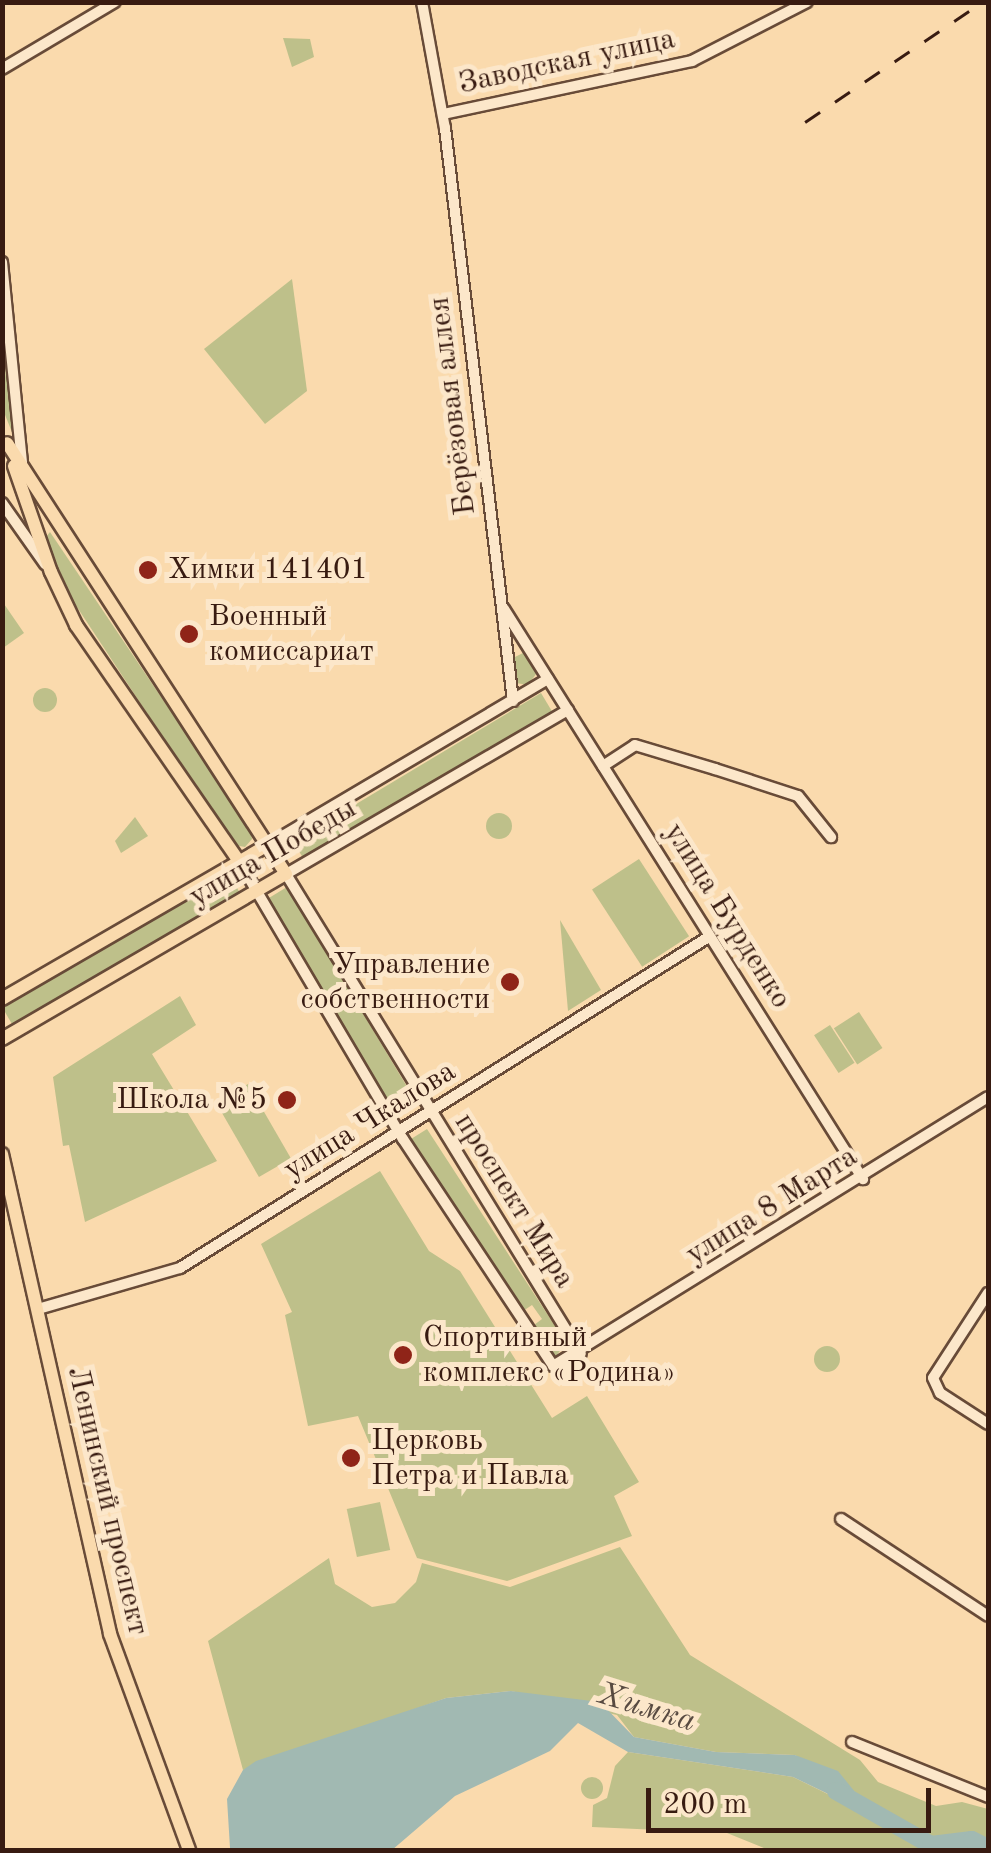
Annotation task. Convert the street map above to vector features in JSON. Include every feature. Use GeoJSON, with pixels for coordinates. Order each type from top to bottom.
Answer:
{"type":"FeatureCollection","features":[{"type":"Feature","properties":{"kind":"main road","name":"проспект Мира"},"geometry":{"type":"LineString","coordinates":[[4,438],[286,874]]}},
{"type":"Feature","properties":{"kind":"main road","name":"проспект Мира"},"geometry":{"type":"LineString","coordinates":[[4,438],[50,572],[76,625],[239,861]]}},
{"type":"Feature","properties":{"kind":"main road","name":"улица Победы"},"geometry":{"type":"LineString","coordinates":[[2,999],[269,844]]}},
{"type":"Feature","properties":{"kind":"main road","name":"улица Победы"},"geometry":{"type":"LineString","coordinates":[[2,1039],[286,874]]}},
{"type":"Feature","properties":{"kind":"main road","name":"Ленинский проспект"},"geometry":{"type":"LineString","coordinates":[[2,1154],[110,1634],[190,1850]]}},
{"type":"Feature","properties":{"kind":"street"},"geometry":{"type":"LineString","coordinates":[[2,68],[115,2]]}},
{"type":"Feature","properties":{"kind":"street","name":"Берёзовая аллея"},"geometry":{"type":"LineString","coordinates":[[422,2],[443,114],[502,606],[548,679]]}},
{"type":"Feature","properties":{"kind":"street","name":"Заводская улица"},"geometry":{"type":"LineString","coordinates":[[443,114],[692,61],[807,2]]}},
{"type":"Feature","properties":{"kind":"street"},"geometry":{"type":"LineString","coordinates":[[2,262],[5,326],[22,469]]}},
{"type":"Feature","properties":{"kind":"street"},"geometry":{"type":"LineString","coordinates":[[2,504],[50,572]]}},
{"type":"Feature","properties":{"kind":"street"},"geometry":{"type":"LineString","coordinates":[[502,606],[512,701]]}},
{"type":"Feature","properties":{"kind":"street","name":"улица Победы"},"geometry":{"type":"LineString","coordinates":[[269,844],[548,679]]}},
{"type":"Feature","properties":{"kind":"street","name":"улица Бурденко"},"geometry":{"type":"LineString","coordinates":[[548,679],[864,1179]]}},
{"type":"Feature","properties":{"kind":"street","name":"улица Победы"},"geometry":{"type":"LineString","coordinates":[[286,874],[568,710]]}},
{"type":"Feature","properties":{"kind":"street"},"geometry":{"type":"LineString","coordinates":[[603,766],[635,745],[715,769],[798,796],[832,837]]}},
{"type":"Feature","properties":{"kind":"street","name":"проспект Мира"},"geometry":{"type":"LineString","coordinates":[[239,861],[398,1131],[546,1362],[562,1366],[580,1354],[286,874]]}},
{"type":"Feature","properties":{"kind":"street","name":"улица Чкалова"},"geometry":{"type":"LineString","coordinates":[[38,1309],[180,1268],[710,936]]}},
{"type":"Feature","properties":{"kind":"street","name":"улица 8 Марта"},"geometry":{"type":"LineString","coordinates":[[580,1354],[988,1098]]}},
{"type":"Feature","properties":{"kind":"street"},"geometry":{"type":"LineString","coordinates":[[988,1293],[933,1378],[940,1393],[988,1424]]}},
{"type":"Feature","properties":{"kind":"street"},"geometry":{"type":"LineString","coordinates":[[840,1519],[987,1613]]}},
{"type":"Feature","properties":{"kind":"street"},"geometry":{"type":"LineString","coordinates":[[852,1742],[988,1797]]}},
{"type":"Feature","properties":{"kind":"green space"},"geometry":{"type":"Polygon","coordinates":[[[283,38],[310,39],[314,57],[292,67],[283,38]]]}},
{"type":"Feature","properties":{"kind":"green space"},"geometry":{"type":"Polygon","coordinates":[[[292,279],[307,391],[265,424],[204,349],[292,279]]]}},
{"type":"Feature","properties":{"kind":"green space"},"geometry":{"type":"Polygon","coordinates":[[[8,329],[14,437],[3,410],[8,329]]]}},
{"type":"Feature","properties":{"kind":"green space"},"geometry":{"type":"Polygon","coordinates":[[[50,532],[250,829],[252,839],[245,847],[234,845],[69,595],[46,537],[50,532]]]}},
{"type":"Feature","properties":{"kind":"green space"},"geometry":{"type":"Polygon","coordinates":[[[2,601],[24,633],[3,648],[2,648],[2,601]]]}},
{"type":"Feature","properties":{"kind":"green space"},"geometry":{"type":"Polygon","coordinates":[[[523,653],[539,670],[528,685],[516,683],[513,658],[523,653]]]}},
{"type":"Feature","properties":{"kind":"green space"},"geometry":{"type":"Polygon","coordinates":[[[45,688],[57,700],[45,712],[33,700],[45,688]]]}},
{"type":"Feature","properties":{"kind":"green space"},"geometry":{"type":"Polygon","coordinates":[[[541,693],[553,713],[305,862],[293,842],[541,693]]]}},
{"type":"Feature","properties":{"kind":"green space"},"geometry":{"type":"Polygon","coordinates":[[[499,813],[508,817],[512,826],[508,835],[499,839],[490,835],[486,826],[490,817],[499,813]]]}},
{"type":"Feature","properties":{"kind":"green space"},"geometry":{"type":"Polygon","coordinates":[[[135,817],[148,836],[121,853],[115,841],[135,817]]]}},
{"type":"Feature","properties":{"kind":"green space"},"geometry":{"type":"Polygon","coordinates":[[[639,859],[689,936],[642,967],[592,889],[639,859]]]}},
{"type":"Feature","properties":{"kind":"green space"},"geometry":{"type":"Polygon","coordinates":[[[229,874],[241,895],[13,1026],[2,1005],[229,874]]]}},
{"type":"Feature","properties":{"kind":"green space"},"geometry":{"type":"Polygon","coordinates":[[[287,887],[416,1101],[394,1114],[266,900],[287,887]]]}},
{"type":"Feature","properties":{"kind":"green space"},"geometry":{"type":"Polygon","coordinates":[[[560,920],[601,990],[568,1011],[560,920]]]}},
{"type":"Feature","properties":{"kind":"green space"},"geometry":{"type":"Polygon","coordinates":[[[180,996],[196,1025],[152,1054],[217,1161],[85,1222],[69,1145],[63,1146],[53,1077],[180,996]]]}},
{"type":"Feature","properties":{"kind":"green space"},"geometry":{"type":"Polygon","coordinates":[[[859,1012],[882,1048],[857,1064],[834,1028],[859,1012]]]}},
{"type":"Feature","properties":{"kind":"green space"},"geometry":{"type":"Polygon","coordinates":[[[830,1025],[855,1063],[839,1073],[814,1035],[830,1025]]]}},
{"type":"Feature","properties":{"kind":"green space"},"geometry":{"type":"Polygon","coordinates":[[[248,1084],[291,1158],[259,1177],[216,1102],[248,1084]]]}},
{"type":"Feature","properties":{"kind":"green space"},"geometry":{"type":"Polygon","coordinates":[[[427,1129],[566,1343],[556,1356],[547,1355],[530,1328],[542,1319],[532,1305],[523,1311],[411,1139],[427,1129]]]}},
{"type":"Feature","properties":{"kind":"green space","name":"Спортивный комплекс «Родина»"},"geometry":{"type":"Polygon","coordinates":[[[380,1171],[429,1251],[460,1271],[552,1418],[587,1396],[639,1482],[614,1496],[632,1536],[507,1581],[417,1558],[358,1416],[308,1426],[285,1315],[292,1312],[261,1244],[380,1171]]]}},
{"type":"Feature","properties":{"kind":"green space"},"geometry":{"type":"Polygon","coordinates":[[[827,1346],[836,1350],[840,1359],[836,1368],[827,1372],[818,1368],[814,1359],[818,1350],[827,1346]]]}},
{"type":"Feature","properties":{"kind":"green space"},"geometry":{"type":"Polygon","coordinates":[[[380,1502],[390,1550],[357,1557],[347,1509],[380,1502]]]}},
{"type":"Feature","properties":{"kind":"green space"},"geometry":{"type":"Polygon","coordinates":[[[620,1547],[690,1655],[860,1760],[878,1782],[936,1806],[962,1802],[988,1809],[988,1850],[769,1850],[727,1833],[592,1827],[593,1805],[607,1798],[615,1766],[628,1752],[793,1777],[850,1805],[855,1792],[795,1755],[716,1752],[634,1737],[617,1715],[511,1691],[446,1698],[243,1770],[208,1641],[329,1558],[335,1584],[372,1607],[395,1603],[416,1582],[422,1563],[510,1587],[620,1547]]]}},
{"type":"Feature","properties":{"kind":"green space"},"geometry":{"type":"Polygon","coordinates":[[[592,1777],[600,1780],[600,1796],[592,1799],[584,1796],[581,1788],[584,1780],[592,1777]]]}},
{"type":"Feature","properties":{"kind":"water"},"geometry":{"type":"Polygon","coordinates":[[[511,1691],[600,1702],[634,1737],[716,1752],[795,1755],[838,1771],[855,1792],[851,1805],[793,1777],[628,1752],[578,1723],[550,1751],[455,1796],[392,1850],[230,1848],[227,1799],[243,1770],[256,1761],[446,1698],[511,1691]]]}},
{"type":"Feature","properties":{"kind":"waterway","name":"Химка"},"geometry":{"type":"LineString","coordinates":[[836,1791],[931,1845],[972,1840],[988,1848]]}},
{"type":"Feature","properties":{"kind":"railway"},"geometry":{"type":"LineString","coordinates":[[805,122],[982,2]]}},
{"type":"Feature","properties":{"kind":"place","name":"Химки 141401"},"geometry":{"type":"Point","coordinates":[148,570]}},
{"type":"Feature","properties":{"kind":"place","name":"Военный комиссариат"},"geometry":{"type":"Point","coordinates":[189,634]}},
{"type":"Feature","properties":{"kind":"place","name":"Управление собственности"},"geometry":{"type":"Point","coordinates":[510,982]}},
{"type":"Feature","properties":{"kind":"place","name":"Школа №5"},"geometry":{"type":"Point","coordinates":[287,1100]}},
{"type":"Feature","properties":{"kind":"place","name":"Спортивный комплекс «Родина»"},"geometry":{"type":"Point","coordinates":[403,1355]}},
{"type":"Feature","properties":{"kind":"place","name":"Церковь Петра и Павла"},"geometry":{"type":"Point","coordinates":[351,1458]}}]}
